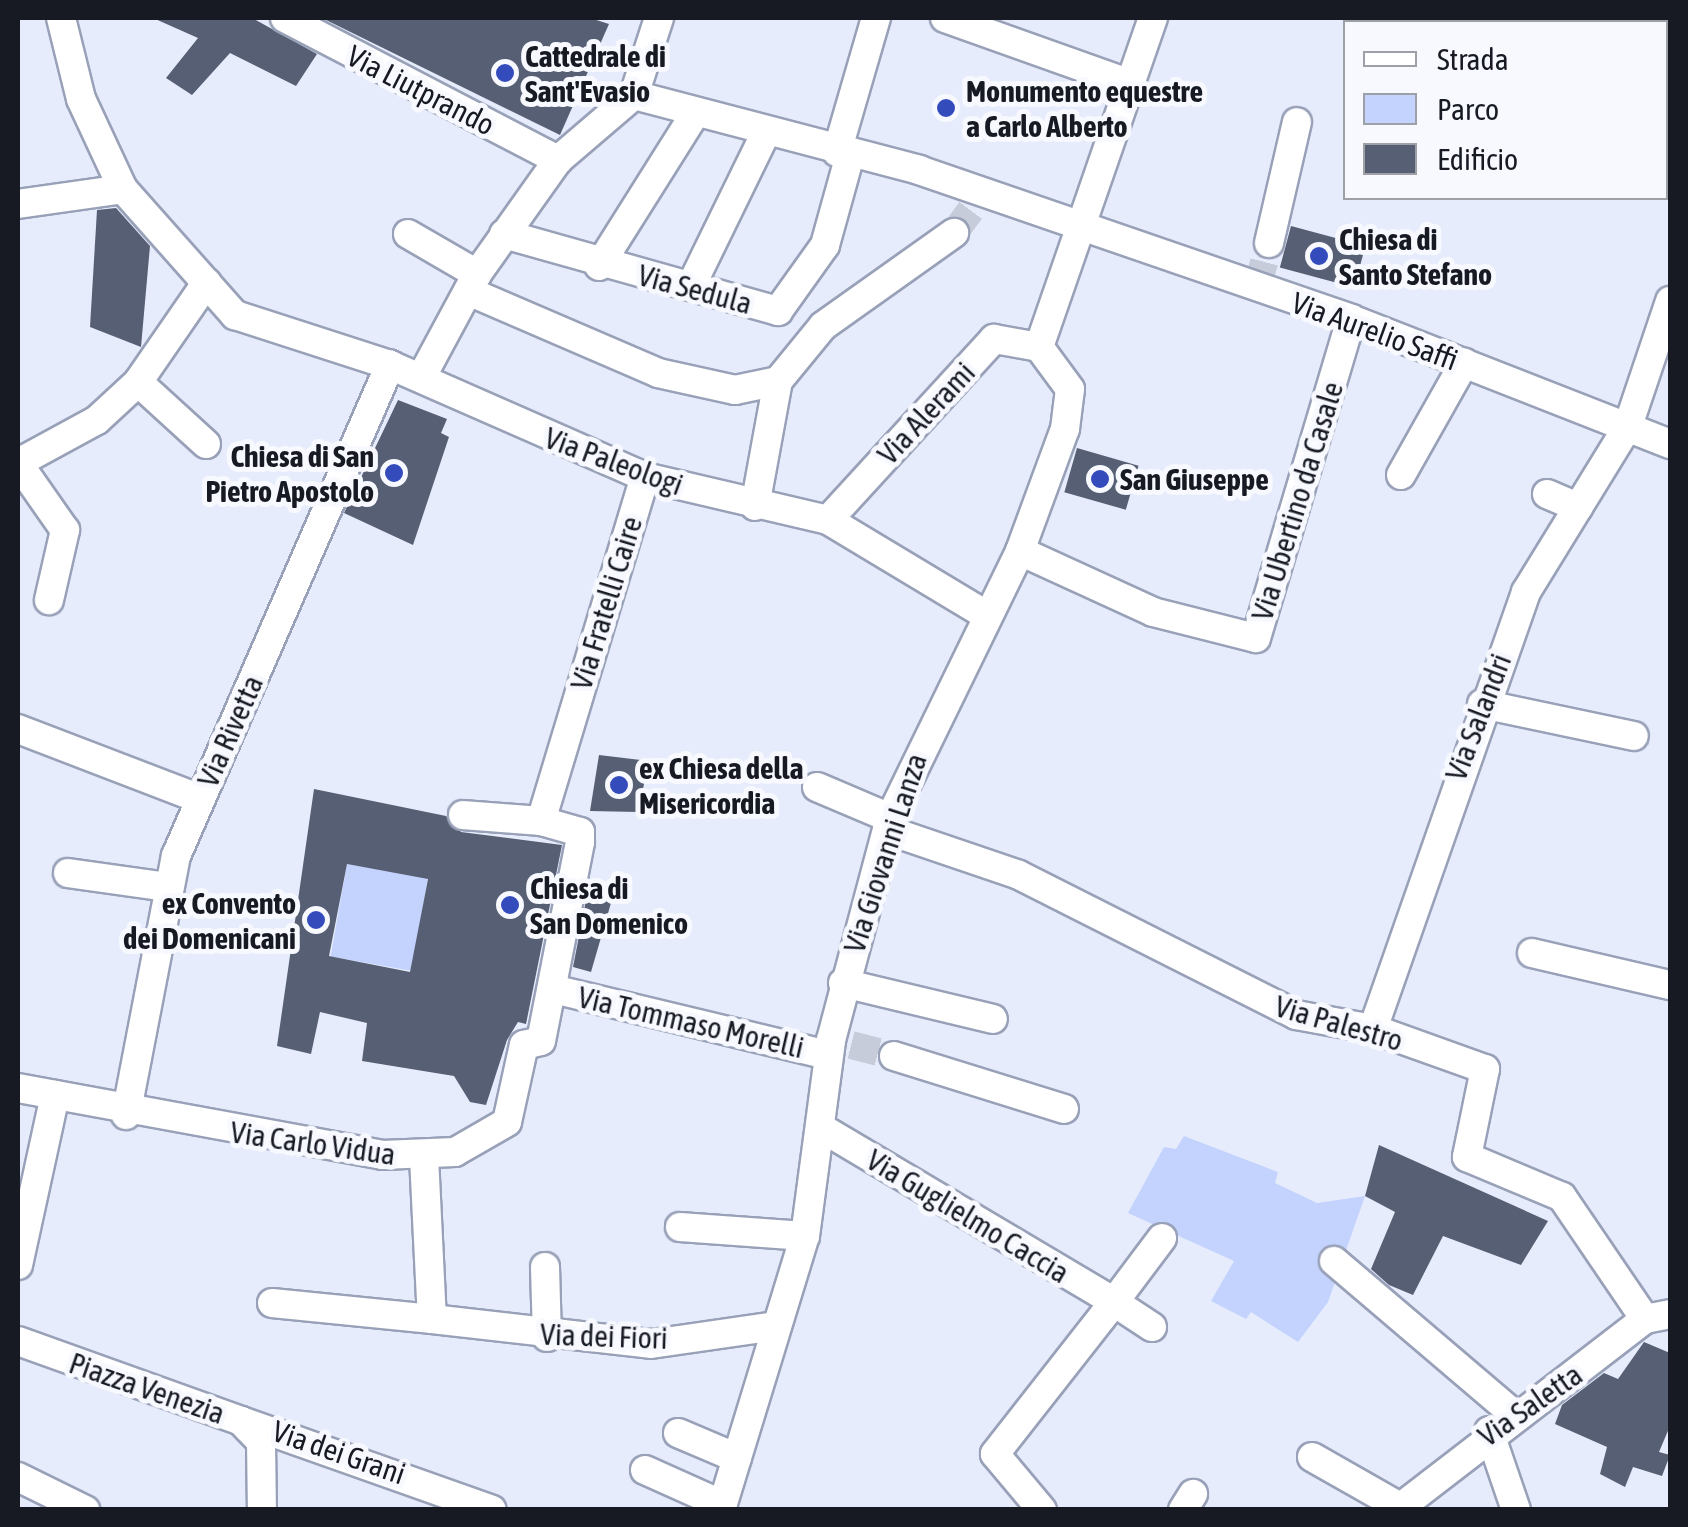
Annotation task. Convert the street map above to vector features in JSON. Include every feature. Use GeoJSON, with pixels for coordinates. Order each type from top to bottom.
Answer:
{"type":"FeatureCollection","features":[{"type":"Feature","properties":{"kind":"street"},"geometry":{"type":"LineString","coordinates":[[49,600],[65,530],[18,463],[96,420],[147,372],[207,282],[165,227],[122,190],[81,98],[60,18]]}},
{"type":"Feature","properties":{"kind":"street","name":"Via Liutprando"},"geometry":{"type":"LineString","coordinates":[[285,18],[558,160]]}},
{"type":"Feature","properties":{"kind":"street"},"geometry":{"type":"LineString","coordinates":[[421,378],[473,283],[558,160],[634,95],[659,18]]}},
{"type":"Feature","properties":{"kind":"street"},"geometry":{"type":"LineString","coordinates":[[835,152],[876,18]]}},
{"type":"Feature","properties":{"kind":"street"},"geometry":{"type":"LineString","coordinates":[[1039,347],[1075,229],[1153,18]]}},
{"type":"Feature","properties":{"kind":"street"},"geometry":{"type":"LineString","coordinates":[[953,19],[1128,82]]}},
{"type":"Feature","properties":{"kind":"street","name":"Via Aurelio Saffi"},"geometry":{"type":"LineString","coordinates":[[634,95],[765,134],[918,170],[1075,229],[1351,319],[1670,444]]}},
{"type":"Feature","properties":{"kind":"street"},"geometry":{"type":"LineString","coordinates":[[598,266],[696,112]]}},
{"type":"Feature","properties":{"kind":"street"},"geometry":{"type":"LineString","coordinates":[[1269,242],[1297,122]]}},
{"type":"Feature","properties":{"kind":"street"},"geometry":{"type":"LineString","coordinates":[[692,284],[765,134]]}},
{"type":"Feature","properties":{"kind":"street","name":"Via Sedula"},"geometry":{"type":"LineString","coordinates":[[504,234],[598,266],[692,284],[778,310],[826,245],[835,152]]}},
{"type":"Feature","properties":{"kind":"street"},"geometry":{"type":"LineString","coordinates":[[18,204],[122,190]]}},
{"type":"Feature","properties":{"kind":"street"},"geometry":{"type":"LineString","coordinates":[[755,506],[778,381],[823,326],[954,233]]}},
{"type":"Feature","properties":{"kind":"street"},"geometry":{"type":"LineString","coordinates":[[408,234],[473,283],[658,374],[735,390],[778,381]]}},
{"type":"Feature","properties":{"kind":"street","name":"Via Paleologi"},"geometry":{"type":"LineString","coordinates":[[207,282],[235,314],[390,365],[645,477],[755,506],[828,520],[986,616]]}},
{"type":"Feature","properties":{"kind":"street","name":"Via Salandri"},"geometry":{"type":"LineString","coordinates":[[1373,1029],[1482,704],[1526,592],[1659,369],[1670,301]]}},
{"type":"Feature","properties":{"kind":"street","name":"Via Ubertino da Casale"},"geometry":{"type":"LineString","coordinates":[[1020,551],[1154,612],[1256,638],[1351,319]]}},
{"type":"Feature","properties":{"kind":"street","name":"Via Alerami"},"geometry":{"type":"LineString","coordinates":[[828,520],[994,340],[1039,347]]}},
{"type":"Feature","properties":{"kind":"street","name":"Via Giovanni Lanza"},"geometry":{"type":"LineString","coordinates":[[722,1508],[805,1236],[837,1046],[843,982],[889,824],[1020,551],[1080,389],[1039,347]]}},
{"type":"Feature","properties":{"kind":"street"},"geometry":{"type":"LineString","coordinates":[[1401,475],[1464,363]]}},
{"type":"Feature","properties":{"kind":"street","name":"Via Rivetta"},"geometry":{"type":"LineString","coordinates":[[126,1114],[167,887],[200,799],[390,365]]}},
{"type":"Feature","properties":{"kind":"street"},"geometry":{"type":"LineString","coordinates":[[147,372],[206,444]]}},
{"type":"Feature","properties":{"kind":"street","name":"Via Fratelli Caire"},"geometry":{"type":"LineString","coordinates":[[541,820],[645,477]]}},
{"type":"Feature","properties":{"kind":"street"},"geometry":{"type":"LineString","coordinates":[[1547,494],[1578,507]]}},
{"type":"Feature","properties":{"kind":"street"},"geometry":{"type":"LineString","coordinates":[[1482,704],[1634,736]]}},
{"type":"Feature","properties":{"kind":"street"},"geometry":{"type":"LineString","coordinates":[[18,730],[200,799]]}},
{"type":"Feature","properties":{"kind":"street","name":"Via Palestro"},"geometry":{"type":"LineString","coordinates":[[817,786],[889,824],[1019,874],[1296,1015],[1373,1029],[1484,1070],[1467,1157],[1562,1197],[1658,1316]]}},
{"type":"Feature","properties":{"kind":"street"},"geometry":{"type":"LineString","coordinates":[[463,815],[541,820],[580,832],[553,989]]}},
{"type":"Feature","properties":{"kind":"street"},"geometry":{"type":"LineString","coordinates":[[68,873],[167,887]]}},
{"type":"Feature","properties":{"kind":"street"},"geometry":{"type":"LineString","coordinates":[[1532,954],[1670,985]]}},
{"type":"Feature","properties":{"kind":"street"},"geometry":{"type":"LineString","coordinates":[[843,982],[993,1019]]}},
{"type":"Feature","properties":{"kind":"street","name":"Via Carlo Vidua"},"geometry":{"type":"LineString","coordinates":[[18,1088],[126,1114],[424,1157],[455,1152],[508,1122],[524,1045],[541,1042],[553,989]]}},
{"type":"Feature","properties":{"kind":"street","name":"Via Tommaso Morelli"},"geometry":{"type":"LineString","coordinates":[[553,989],[837,1046]]}},
{"type":"Feature","properties":{"kind":"street"},"geometry":{"type":"LineString","coordinates":[[894,1056],[1064,1109]]}},
{"type":"Feature","properties":{"kind":"street"},"geometry":{"type":"LineString","coordinates":[[18,1265],[55,1095]]}},
{"type":"Feature","properties":{"kind":"street","name":"Via Guglielmo Caccia"},"geometry":{"type":"LineString","coordinates":[[822,1128],[1152,1327]]}},
{"type":"Feature","properties":{"kind":"street"},"geometry":{"type":"LineString","coordinates":[[424,1157],[432,1319]]}},
{"type":"Feature","properties":{"kind":"street"},"geometry":{"type":"LineString","coordinates":[[680,1227],[805,1236]]}},
{"type":"Feature","properties":{"kind":"street"},"geometry":{"type":"LineString","coordinates":[[1042,1510],[995,1454],[1162,1238]]}},
{"type":"Feature","properties":{"kind":"street"},"geometry":{"type":"LineString","coordinates":[[1334,1261],[1515,1415]]}},
{"type":"Feature","properties":{"kind":"street"},"geometry":{"type":"LineString","coordinates":[[545,1267],[547,1337]]}},
{"type":"Feature","properties":{"kind":"street","name":"Via dei Fiori"},"geometry":{"type":"LineString","coordinates":[[272,1303],[432,1319],[547,1337],[651,1344],[776,1326]]}},
{"type":"Feature","properties":{"kind":"street","name":"Via Saletta"},"geometry":{"type":"LineString","coordinates":[[1398,1508],[1489,1431],[1658,1316]]}},
{"type":"Feature","properties":{"kind":"street","name":"Piazza Venezia"},"geometry":{"type":"LineString","coordinates":[[18,1341],[81,1367],[241,1421],[261,1442],[262,1510]]}},
{"type":"Feature","properties":{"kind":"street","name":"Via dei Grani"},"geometry":{"type":"LineString","coordinates":[[241,1421],[492,1510]]}},
{"type":"Feature","properties":{"kind":"street"},"geometry":{"type":"LineString","coordinates":[[1489,1431],[1516,1510]]}},
{"type":"Feature","properties":{"kind":"street"},"geometry":{"type":"LineString","coordinates":[[678,1433],[737,1458]]}},
{"type":"Feature","properties":{"kind":"street"},"geometry":{"type":"LineString","coordinates":[[1312,1457],[1398,1508]]}},
{"type":"Feature","properties":{"kind":"street"},"geometry":{"type":"LineString","coordinates":[[645,1470],[722,1508]]}},
{"type":"Feature","properties":{"kind":"street"},"geometry":{"type":"LineString","coordinates":[[18,1477],[86,1510]]}},
{"type":"Feature","properties":{"kind":"green space"},"geometry":{"type":"Polygon","coordinates":[[[347,864],[428,878],[411,971],[331,957],[347,864]]]}},
{"type":"Feature","properties":{"kind":"green space"},"geometry":{"type":"Polygon","coordinates":[[[1184,1136],[1278,1172],[1275,1183],[1317,1203],[1365,1196],[1328,1302],[1298,1342],[1251,1312],[1246,1319],[1211,1301],[1234,1261],[1128,1213],[1164,1147],[1176,1149],[1184,1136]]]}},
{"type":"Feature","properties":{"kind":"building"},"geometry":{"type":"Polygon","coordinates":[[[153,18],[252,18],[317,54],[296,86],[230,53],[192,95],[166,78],[198,38],[153,18]]]}},
{"type":"Feature","properties":{"kind":"building","name":"Cattedrale di Sant'Evasio"},"geometry":{"type":"Polygon","coordinates":[[[322,18],[590,18],[609,24],[560,135],[322,18]]]}},
{"type":"Feature","properties":{"kind":"building"},"geometry":{"type":"Polygon","coordinates":[[[116,208],[150,246],[141,347],[90,327],[97,210],[116,208]]]}},
{"type":"Feature","properties":{"kind":"building","name":"Chiesa di Santo Stefano"},"geometry":{"type":"Polygon","coordinates":[[[1291,226],[1365,246],[1354,287],[1280,268],[1291,226]]]}},
{"type":"Feature","properties":{"kind":"building","name":"Chiesa di San Pietro Apostolo"},"geometry":{"type":"Polygon","coordinates":[[[398,400],[447,419],[441,433],[449,437],[413,545],[344,513],[398,400]]]}},
{"type":"Feature","properties":{"kind":"building","name":"San Giuseppe"},"geometry":{"type":"Polygon","coordinates":[[[1077,448],[1139,466],[1126,510],[1064,492],[1077,448]]]}},
{"type":"Feature","properties":{"kind":"building","name":"ex Chiesa della Misericordia"},"geometry":{"type":"Polygon","coordinates":[[[599,755],[649,761],[638,812],[590,811],[599,755]]]}},
{"type":"Feature","properties":{"kind":"building","name":"ex Convento dei Domenicani"},"geometry":{"type":"Polygon","coordinates":[[[314,789],[446,816],[461,832],[562,845],[526,1024],[518,1022],[507,1040],[486,1105],[470,1102],[454,1076],[362,1061],[367,1023],[320,1012],[311,1054],[277,1046],[314,789]],[[347,864],[329,956],[410,972],[428,879],[347,864]]]}},
{"type":"Feature","properties":{"kind":"building"},"geometry":{"type":"Polygon","coordinates":[[[588,890],[613,896],[591,972],[573,967],[588,890]]]}},
{"type":"Feature","properties":{"kind":"building"},"geometry":{"type":"Polygon","coordinates":[[[1379,1145],[1548,1221],[1521,1265],[1443,1236],[1413,1295],[1389,1285],[1371,1269],[1395,1212],[1365,1196],[1379,1145]]]}},
{"type":"Feature","properties":{"kind":"building"},"geometry":{"type":"Polygon","coordinates":[[[1644,1342],[1670,1353],[1670,1426],[1659,1452],[1670,1455],[1662,1476],[1633,1467],[1625,1487],[1600,1474],[1607,1447],[1555,1424],[1562,1405],[1604,1373],[1618,1379],[1644,1342]]]}},
{"type":"Feature","properties":{"kind":"tunnel"},"geometry":{"type":"LineString","coordinates":[[954,233],[982,195]]}},
{"type":"Feature","properties":{"kind":"tunnel"},"geometry":{"type":"LineString","coordinates":[[1257,289],[1269,243]]}},
{"type":"Feature","properties":{"kind":"tunnel"},"geometry":{"type":"LineString","coordinates":[[851,1045],[894,1056]]}},
{"type":"Feature","properties":{"kind":"place","name":"Cattedrale di Sant'Evasio"},"geometry":{"type":"Point","coordinates":[505,73]}},
{"type":"Feature","properties":{"kind":"place","name":"Monumento equestre a Carlo Alberto"},"geometry":{"type":"Point","coordinates":[946,108]}},
{"type":"Feature","properties":{"kind":"place","name":"Chiesa di Santo Stefano"},"geometry":{"type":"Point","coordinates":[1319,256]}},
{"type":"Feature","properties":{"kind":"place","name":"Chiesa di San Pietro Apostolo"},"geometry":{"type":"Point","coordinates":[394,473]}},
{"type":"Feature","properties":{"kind":"place","name":"San Giuseppe"},"geometry":{"type":"Point","coordinates":[1100,479]}},
{"type":"Feature","properties":{"kind":"place","name":"ex Chiesa della Misericordia"},"geometry":{"type":"Point","coordinates":[619,785]}},
{"type":"Feature","properties":{"kind":"place","name":"Chiesa di San Domenico"},"geometry":{"type":"Point","coordinates":[510,905]}},
{"type":"Feature","properties":{"kind":"place","name":"ex Convento dei Domenicani"},"geometry":{"type":"Point","coordinates":[316,920]}}]}
